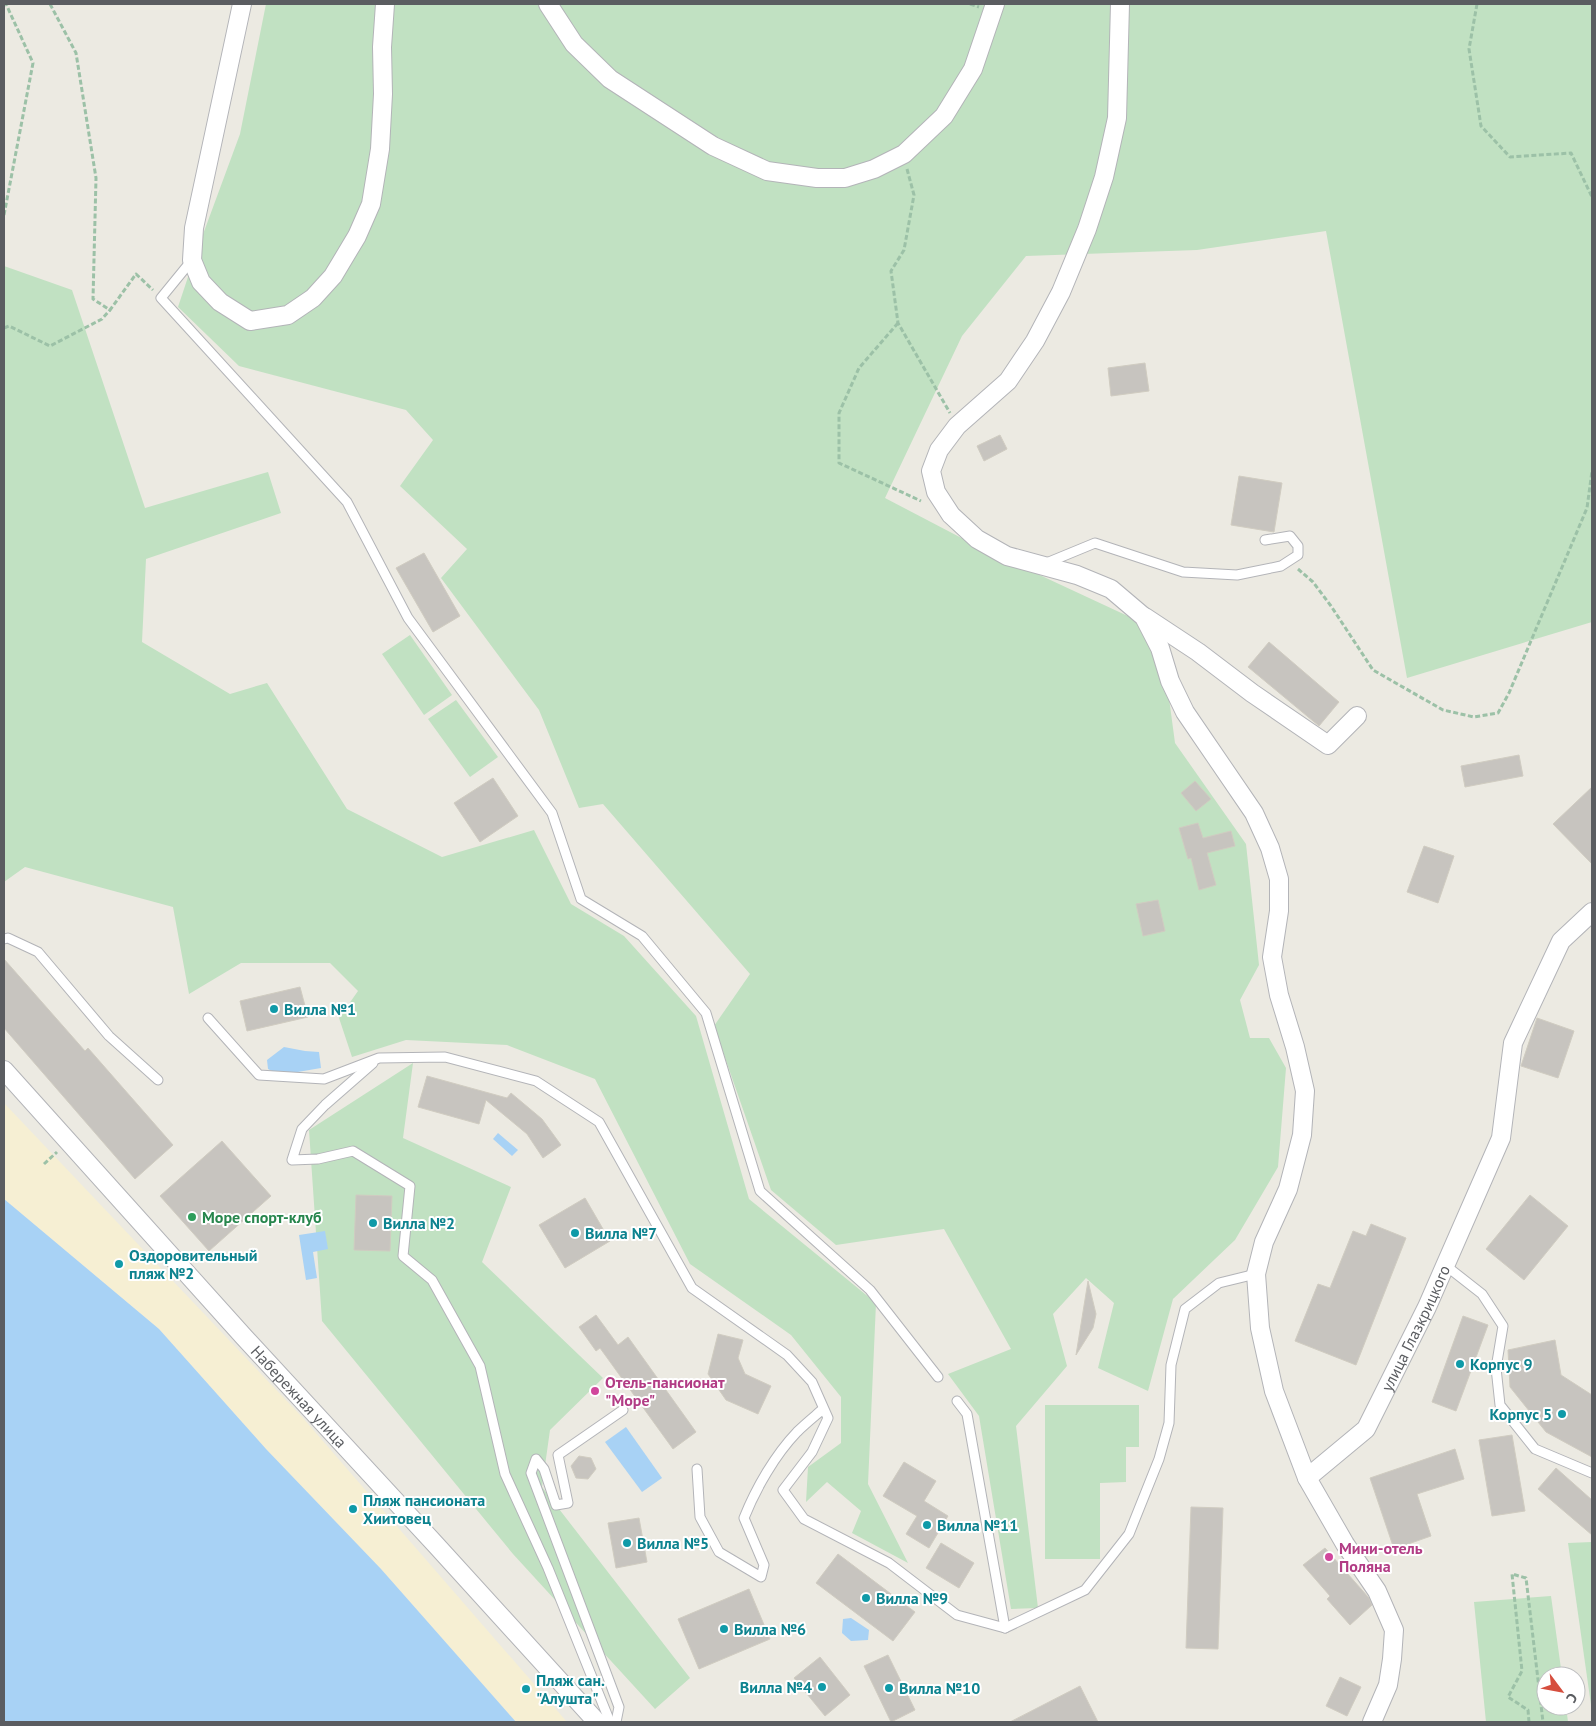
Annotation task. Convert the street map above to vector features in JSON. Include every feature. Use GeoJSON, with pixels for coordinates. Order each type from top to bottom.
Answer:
{"type":"FeatureCollection","features":[{"type":"Feature","properties":{"kind":"street"},"geometry":{"type":"LineString","coordinates":[[242,4],[194,228],[192,260],[202,282],[220,302],[250,321],[288,315],[313,298],[333,276],[357,236],[371,204],[380,149],[383,94],[382,47],[385,4]]}},
{"type":"Feature","properties":{"kind":"street"},"geometry":{"type":"LineString","coordinates":[[548,4],[574,44],[610,79],[713,146],[766,170],[816,178],[845,178],[874,169],[904,154],[944,116],[973,69],[995,4]]}},
{"type":"Feature","properties":{"kind":"street"},"geometry":{"type":"LineString","coordinates":[[1120,4],[1116,118],[1104,177],[1087,228],[1061,292],[1035,341],[1008,381],[957,426],[939,450],[932,471],[936,492],[951,515],[977,538],[1008,556],[1077,575],[1111,589],[1144,617],[1198,652],[1252,693],[1328,745],[1357,716]]}},
{"type":"Feature","properties":{"kind":"street"},"geometry":{"type":"LineString","coordinates":[[1144,617],[1160,648],[1170,682],[1185,712],[1254,813],[1270,848],[1279,879],[1279,911],[1272,957],[1279,995],[1295,1047],[1305,1091],[1302,1135],[1288,1188],[1264,1242],[1256,1274],[1260,1328],[1274,1391],[1307,1478],[1345,1544],[1377,1590],[1394,1630],[1388,1685],[1372,1722]]}},
{"type":"Feature","properties":{"kind":"street","name":"улица Глазкрицкого"},"geometry":{"type":"LineString","coordinates":[[1307,1478],[1366,1429],[1427,1307],[1501,1138],[1513,1043],[1561,942],[1592,912]]}},
{"type":"Feature","properties":{"kind":"street","name":"Набережная улица"},"geometry":{"type":"LineString","coordinates":[[4,1070],[238,1330],[597,1722]]}},
{"type":"Feature","properties":{"kind":"lane"},"geometry":{"type":"LineString","coordinates":[[192,260],[161,298],[347,502],[408,618],[552,813],[581,899],[642,936],[706,1013],[760,1191],[870,1290],[938,1377]]}},
{"type":"Feature","properties":{"kind":"lane"},"geometry":{"type":"LineString","coordinates":[[1041,565],[1095,543],[1183,572],[1237,575],[1280,566],[1298,555],[1298,546],[1290,536],[1265,540]]}},
{"type":"Feature","properties":{"kind":"lane"},"geometry":{"type":"LineString","coordinates":[[4,939],[8,938],[38,952],[108,1036],[158,1080]]}},
{"type":"Feature","properties":{"kind":"lane"},"geometry":{"type":"LineString","coordinates":[[208,1018],[259,1075],[324,1079],[379,1058],[445,1057],[536,1081],[599,1122],[692,1288],[787,1355],[812,1382],[828,1418],[812,1452],[784,1490],[804,1519],[889,1563],[957,1615],[1005,1628],[1085,1590],[1129,1534],[1159,1459],[1169,1423],[1171,1365],[1185,1309],[1220,1283],[1256,1274]]}},
{"type":"Feature","properties":{"kind":"lane"},"geometry":{"type":"LineString","coordinates":[[379,1058],[325,1105],[302,1129],[292,1160],[318,1159],[353,1151],[410,1186],[403,1256],[432,1280],[480,1366],[505,1474],[548,1568],[610,1722]]}},
{"type":"Feature","properties":{"kind":"lane"},"geometry":{"type":"LineString","coordinates":[[1445,1265],[1482,1294],[1503,1326],[1496,1368],[1500,1405],[1535,1449],[1592,1473]]}},
{"type":"Feature","properties":{"kind":"lane"},"geometry":{"type":"LineString","coordinates":[[957,1401],[967,1414],[1005,1628]]}},
{"type":"Feature","properties":{"kind":"lane"},"geometry":{"type":"LineString","coordinates":[[697,1469],[700,1518],[719,1552],[761,1577],[764,1565],[744,1518],[752,1496],[797,1432],[824,1408]]}},
{"type":"Feature","properties":{"kind":"lane"},"geometry":{"type":"LineString","coordinates":[[616,1722],[619,1707],[531,1473],[536,1459],[544,1469],[556,1505],[568,1503],[558,1455],[623,1410]]}},
{"type":"Feature","properties":{"kind":"path"},"geometry":{"type":"LineString","coordinates":[[4,215],[33,63],[6,4]]}},
{"type":"Feature","properties":{"kind":"path"},"geometry":{"type":"LineString","coordinates":[[50,4],[76,53],[96,178],[93,298],[110,310]]}},
{"type":"Feature","properties":{"kind":"path"},"geometry":{"type":"LineString","coordinates":[[1477,4],[1469,49],[1482,126],[1510,157],[1571,153],[1592,198]]}},
{"type":"Feature","properties":{"kind":"path"},"geometry":{"type":"LineString","coordinates":[[904,154],[914,195],[904,250],[891,272],[898,323],[957,426]]}},
{"type":"Feature","properties":{"kind":"path"},"geometry":{"type":"LineString","coordinates":[[4,328],[9,326],[50,346],[102,319],[136,274],[161,298]]}},
{"type":"Feature","properties":{"kind":"path"},"geometry":{"type":"LineString","coordinates":[[898,323],[859,368],[839,412],[840,463],[925,503]]}},
{"type":"Feature","properties":{"kind":"path"},"geometry":{"type":"LineString","coordinates":[[1288,561],[1314,582],[1332,606],[1373,670],[1443,710],[1474,717],[1498,713],[1509,693],[1587,508],[1592,471]]}},
{"type":"Feature","properties":{"kind":"path"},"geometry":{"type":"LineString","coordinates":[[44,1164],[53,1155]]}},
{"type":"Feature","properties":{"kind":"path"},"geometry":{"type":"LineString","coordinates":[[1529,1722],[1528,1710],[1508,1698],[1522,1671],[1512,1574],[1526,1578],[1543,1722]]}},
{"type":"Feature","properties":{"kind":"green space"},"geometry":{"type":"Polygon","coordinates":[[[266,4],[1592,4],[1592,622],[1407,678],[1326,231],[1197,250],[1026,256],[962,336],[885,498],[973,544],[1160,631],[1175,743],[1246,844],[1259,965],[1240,1000],[1250,1038],[1269,1038],[1286,1068],[1278,1167],[1235,1240],[1173,1299],[1148,1391],[1098,1368],[1114,1303],[1086,1278],[1053,1314],[1067,1366],[1016,1426],[1038,1608],[1011,1609],[979,1416],[948,1374],[1011,1349],[944,1229],[836,1245],[771,1190],[714,1026],[750,974],[603,804],[579,808],[539,710],[441,578],[467,549],[400,486],[433,440],[406,410],[239,366],[178,307],[240,134],[266,4]]]}},
{"type":"Feature","properties":{"kind":"green space"},"geometry":{"type":"Polygon","coordinates":[[[4,266],[72,290],[145,508],[268,472],[281,513],[146,559],[142,642],[230,694],[267,683],[347,809],[442,857],[534,830],[571,904],[624,936],[696,1016],[749,1199],[876,1303],[868,1484],[908,1563],[852,1533],[861,1511],[827,1482],[806,1502],[808,1467],[841,1443],[841,1397],[791,1335],[690,1264],[595,1079],[507,1045],[406,1040],[352,1057],[339,1018],[358,991],[330,963],[241,963],[189,994],[173,907],[25,867],[4,882],[4,266]]]}},
{"type":"Feature","properties":{"kind":"green space"},"geometry":{"type":"Polygon","coordinates":[[[410,635],[452,695],[424,715],[382,654],[410,635]]]}},
{"type":"Feature","properties":{"kind":"green space"},"geometry":{"type":"Polygon","coordinates":[[[456,700],[498,757],[470,777],[428,719],[456,700]]]}},
{"type":"Feature","properties":{"kind":"green space"},"geometry":{"type":"Polygon","coordinates":[[[413,1063],[403,1138],[511,1187],[482,1262],[603,1378],[550,1430],[542,1487],[690,1678],[655,1709],[513,1554],[322,1321],[309,1130],[413,1063]]]}},
{"type":"Feature","properties":{"kind":"green space"},"geometry":{"type":"Polygon","coordinates":[[[1045,1405],[1139,1405],[1139,1447],[1126,1447],[1126,1482],[1100,1483],[1100,1559],[1045,1559],[1045,1405]]]}},
{"type":"Feature","properties":{"kind":"green space"},"geometry":{"type":"Polygon","coordinates":[[[1592,1542],[1592,1712],[1586,1666],[1568,1543],[1592,1542]]]}},
{"type":"Feature","properties":{"kind":"green space"},"geometry":{"type":"Polygon","coordinates":[[[1551,1596],[1561,1666],[1536,1666],[1536,1716],[1567,1716],[1568,1722],[1486,1722],[1474,1602],[1551,1596]]]}},
{"type":"Feature","properties":{"kind":"sand"},"geometry":{"type":"Polygon","coordinates":[[[4,1103],[302,1417],[567,1722],[516,1722],[381,1569],[266,1449],[159,1329],[4,1199],[4,1103]]]}},
{"type":"Feature","properties":{"kind":"water"},"geometry":{"type":"Polygon","coordinates":[[[284,1047],[319,1052],[321,1068],[280,1075],[268,1069],[267,1060],[284,1047]]]}},
{"type":"Feature","properties":{"kind":"water"},"geometry":{"type":"Polygon","coordinates":[[[498,1133],[518,1150],[512,1156],[493,1139],[498,1133]]]}},
{"type":"Feature","properties":{"kind":"water"},"geometry":{"type":"Polygon","coordinates":[[[4,1199],[159,1329],[266,1449],[381,1569],[516,1722],[4,1722],[4,1199]]]}},
{"type":"Feature","properties":{"kind":"water"},"geometry":{"type":"Polygon","coordinates":[[[325,1231],[328,1249],[313,1252],[317,1278],[306,1280],[299,1235],[325,1231]]]}},
{"type":"Feature","properties":{"kind":"water"},"geometry":{"type":"Polygon","coordinates":[[[626,1427],[662,1478],[642,1492],[605,1442],[626,1427]]]}},
{"type":"Feature","properties":{"kind":"water"},"geometry":{"type":"Polygon","coordinates":[[[851,1618],[869,1630],[868,1640],[851,1641],[842,1633],[843,1619],[851,1618]]]}},
{"type":"Feature","properties":{"kind":"building"},"geometry":{"type":"Polygon","coordinates":[[[1145,363],[1149,391],[1111,396],[1108,368],[1145,363]]]}},
{"type":"Feature","properties":{"kind":"building"},"geometry":{"type":"Polygon","coordinates":[[[1000,435],[1007,449],[984,461],[977,446],[1000,435]]]}},
{"type":"Feature","properties":{"kind":"building"},"geometry":{"type":"Polygon","coordinates":[[[1239,476],[1282,483],[1274,532],[1231,525],[1239,476]]]}},
{"type":"Feature","properties":{"kind":"building"},"geometry":{"type":"Polygon","coordinates":[[[424,553],[460,616],[433,632],[396,568],[424,553]]]}},
{"type":"Feature","properties":{"kind":"building"},"geometry":{"type":"Polygon","coordinates":[[[1269,642],[1339,702],[1319,726],[1248,667],[1269,642]]]}},
{"type":"Feature","properties":{"kind":"building"},"geometry":{"type":"Polygon","coordinates":[[[1519,755],[1523,776],[1465,787],[1461,766],[1519,755]]]}},
{"type":"Feature","properties":{"kind":"building"},"geometry":{"type":"Polygon","coordinates":[[[493,778],[518,816],[480,842],[454,803],[493,778]]]}},
{"type":"Feature","properties":{"kind":"building"},"geometry":{"type":"Polygon","coordinates":[[[1195,781],[1211,799],[1196,811],[1181,793],[1195,781]]]}},
{"type":"Feature","properties":{"kind":"building"},"geometry":{"type":"Polygon","coordinates":[[[1592,787],[1592,864],[1553,824],[1592,787]]]}},
{"type":"Feature","properties":{"kind":"building"},"geometry":{"type":"Polygon","coordinates":[[[1198,823],[1203,838],[1231,831],[1235,846],[1207,853],[1216,885],[1199,890],[1191,858],[1188,859],[1179,828],[1198,823]]]}},
{"type":"Feature","properties":{"kind":"building"},"geometry":{"type":"Polygon","coordinates":[[[1424,846],[1454,856],[1438,903],[1407,892],[1424,846]]]}},
{"type":"Feature","properties":{"kind":"building"},"geometry":{"type":"Polygon","coordinates":[[[1158,900],[1165,931],[1143,936],[1136,904],[1158,900]]]}},
{"type":"Feature","properties":{"kind":"building"},"geometry":{"type":"Polygon","coordinates":[[[4,959],[85,1051],[88,1048],[173,1145],[135,1179],[4,1028],[4,959]]]}},
{"type":"Feature","properties":{"kind":"building","name":"Вилла №1"},"geometry":{"type":"Polygon","coordinates":[[[300,987],[308,1017],[247,1031],[240,1001],[300,987]]]}},
{"type":"Feature","properties":{"kind":"building"},"geometry":{"type":"Polygon","coordinates":[[[1537,1018],[1574,1031],[1558,1078],[1521,1066],[1537,1018]]]}},
{"type":"Feature","properties":{"kind":"building"},"geometry":{"type":"Polygon","coordinates":[[[427,1076],[507,1098],[511,1093],[542,1119],[561,1145],[543,1158],[527,1134],[486,1100],[479,1124],[418,1107],[427,1076]]]}},
{"type":"Feature","properties":{"kind":"building"},"geometry":{"type":"Polygon","coordinates":[[[222,1141],[271,1196],[209,1251],[160,1196],[222,1141]]]}},
{"type":"Feature","properties":{"kind":"building","name":"Вилла №2"},"geometry":{"type":"Polygon","coordinates":[[[356,1195],[392,1196],[390,1251],[354,1250],[356,1195]]]}},
{"type":"Feature","properties":{"kind":"building"},"geometry":{"type":"Polygon","coordinates":[[[1530,1195],[1568,1226],[1524,1280],[1486,1249],[1530,1195]]]}},
{"type":"Feature","properties":{"kind":"building","name":"Вилла №7"},"geometry":{"type":"Polygon","coordinates":[[[585,1198],[610,1241],[565,1268],[539,1225],[585,1198]]]}},
{"type":"Feature","properties":{"kind":"building"},"geometry":{"type":"Polygon","coordinates":[[[1371,1224],[1406,1238],[1356,1365],[1295,1341],[1318,1284],[1330,1288],[1353,1231],[1366,1236],[1371,1224]]]}},
{"type":"Feature","properties":{"kind":"building"},"geometry":{"type":"Polygon","coordinates":[[[1088,1281],[1096,1314],[1093,1328],[1076,1355],[1088,1281]]]}},
{"type":"Feature","properties":{"kind":"building"},"geometry":{"type":"Polygon","coordinates":[[[596,1315],[618,1345],[628,1337],[696,1432],[673,1449],[600,1348],[596,1351],[579,1327],[596,1315]]]}},
{"type":"Feature","properties":{"kind":"building","name":"Корпус 9"},"geometry":{"type":"Polygon","coordinates":[[[1463,1316],[1488,1325],[1456,1411],[1432,1402],[1463,1316]]]}},
{"type":"Feature","properties":{"kind":"building"},"geometry":{"type":"Polygon","coordinates":[[[718,1334],[743,1340],[738,1358],[745,1374],[771,1386],[758,1414],[726,1400],[708,1374],[718,1334]]]}},
{"type":"Feature","properties":{"kind":"building","name":"Корпус 5"},"geometry":{"type":"Polygon","coordinates":[[[1555,1340],[1561,1375],[1592,1395],[1592,1457],[1546,1432],[1510,1387],[1508,1350],[1555,1340]]]}},
{"type":"Feature","properties":{"kind":"building"},"geometry":{"type":"Polygon","coordinates":[[[1512,1435],[1525,1511],[1492,1516],[1479,1440],[1512,1435]]]}},
{"type":"Feature","properties":{"kind":"building"},"geometry":{"type":"Polygon","coordinates":[[[1455,1449],[1464,1479],[1417,1494],[1431,1536],[1394,1549],[1370,1478],[1455,1449]]]}},
{"type":"Feature","properties":{"kind":"building"},"geometry":{"type":"Polygon","coordinates":[[[579,1456],[591,1458],[596,1469],[588,1479],[576,1478],[571,1466],[579,1456]]]}},
{"type":"Feature","properties":{"kind":"building","name":"Вилла №11"},"geometry":{"type":"Polygon","coordinates":[[[904,1462],[936,1481],[924,1501],[948,1516],[929,1548],[906,1534],[917,1516],[883,1496],[904,1462]]]}},
{"type":"Feature","properties":{"kind":"building"},"geometry":{"type":"Polygon","coordinates":[[[1556,1468],[1592,1500],[1592,1535],[1538,1489],[1556,1468]]]}},
{"type":"Feature","properties":{"kind":"building"},"geometry":{"type":"Polygon","coordinates":[[[1191,1507],[1223,1508],[1218,1649],[1186,1648],[1191,1507]]]}},
{"type":"Feature","properties":{"kind":"building","name":"Вилла №5"},"geometry":{"type":"Polygon","coordinates":[[[639,1518],[647,1562],[616,1568],[608,1523],[639,1518]]]}},
{"type":"Feature","properties":{"kind":"building"},"geometry":{"type":"Polygon","coordinates":[[[941,1543],[974,1563],[959,1588],[926,1568],[941,1543]]]}},
{"type":"Feature","properties":{"kind":"building"},"geometry":{"type":"Polygon","coordinates":[[[1325,1548],[1369,1598],[1372,1605],[1350,1625],[1327,1599],[1330,1596],[1303,1565],[1325,1548]]]}},
{"type":"Feature","properties":{"kind":"building","name":"Вилла №9"},"geometry":{"type":"Polygon","coordinates":[[[838,1554],[915,1612],[893,1641],[816,1583],[838,1554]]]}},
{"type":"Feature","properties":{"kind":"building","name":"Вилла №6"},"geometry":{"type":"Polygon","coordinates":[[[749,1589],[770,1639],[699,1669],[678,1619],[749,1589]]]}},
{"type":"Feature","properties":{"kind":"building","name":"Вилла №10"},"geometry":{"type":"Polygon","coordinates":[[[888,1655],[915,1710],[891,1722],[864,1666],[888,1655]]]}},
{"type":"Feature","properties":{"kind":"building","name":"Вилла №4"},"geometry":{"type":"Polygon","coordinates":[[[820,1657],[850,1695],[825,1716],[794,1678],[820,1657]]]}},
{"type":"Feature","properties":{"kind":"building"},"geometry":{"type":"Polygon","coordinates":[[[1340,1677],[1361,1687],[1347,1716],[1326,1706],[1340,1677]]]}},
{"type":"Feature","properties":{"kind":"building"},"geometry":{"type":"Polygon","coordinates":[[[1080,1686],[1098,1722],[1010,1722],[1080,1686]]]}},
{"type":"Feature","properties":{"kind":"place","name":"Вилла №1"},"geometry":{"type":"Point","coordinates":[274,1009]}},
{"type":"Feature","properties":{"kind":"place","name":"Море спорт-клуб"},"geometry":{"type":"Point","coordinates":[192,1217]}},
{"type":"Feature","properties":{"kind":"place","name":"Вилла №2"},"geometry":{"type":"Point","coordinates":[373,1223]}},
{"type":"Feature","properties":{"kind":"place","name":"Вилла №7"},"geometry":{"type":"Point","coordinates":[575,1233]}},
{"type":"Feature","properties":{"kind":"place","name":"Оздоровительный пляж №2"},"geometry":{"type":"Point","coordinates":[119,1264]}},
{"type":"Feature","properties":{"kind":"place","name":"Корпус 9"},"geometry":{"type":"Point","coordinates":[1460,1364]}},
{"type":"Feature","properties":{"kind":"place","name":"Отель-пансионат \"Море\""},"geometry":{"type":"Point","coordinates":[595,1391]}},
{"type":"Feature","properties":{"kind":"place","name":"Корпус 5"},"geometry":{"type":"Point","coordinates":[1562,1414]}},
{"type":"Feature","properties":{"kind":"place","name":"Пляж пансионата Хиитовец"},"geometry":{"type":"Point","coordinates":[353,1509]}},
{"type":"Feature","properties":{"kind":"place","name":"Вилла №11"},"geometry":{"type":"Point","coordinates":[927,1525]}},
{"type":"Feature","properties":{"kind":"place","name":"Вилла №5"},"geometry":{"type":"Point","coordinates":[627,1543]}},
{"type":"Feature","properties":{"kind":"place","name":"Мини-отель Поляна"},"geometry":{"type":"Point","coordinates":[1329,1557]}},
{"type":"Feature","properties":{"kind":"place","name":"Вилла №9"},"geometry":{"type":"Point","coordinates":[866,1598]}},
{"type":"Feature","properties":{"kind":"place","name":"Вилла №6"},"geometry":{"type":"Point","coordinates":[724,1629]}},
{"type":"Feature","properties":{"kind":"place","name":"Вилла №4"},"geometry":{"type":"Point","coordinates":[822,1687]}},
{"type":"Feature","properties":{"kind":"place","name":"Вилла №10"},"geometry":{"type":"Point","coordinates":[889,1688]}},
{"type":"Feature","properties":{"kind":"place","name":"Пляж сан. \"Алушта\""},"geometry":{"type":"Point","coordinates":[526,1689]}}]}
